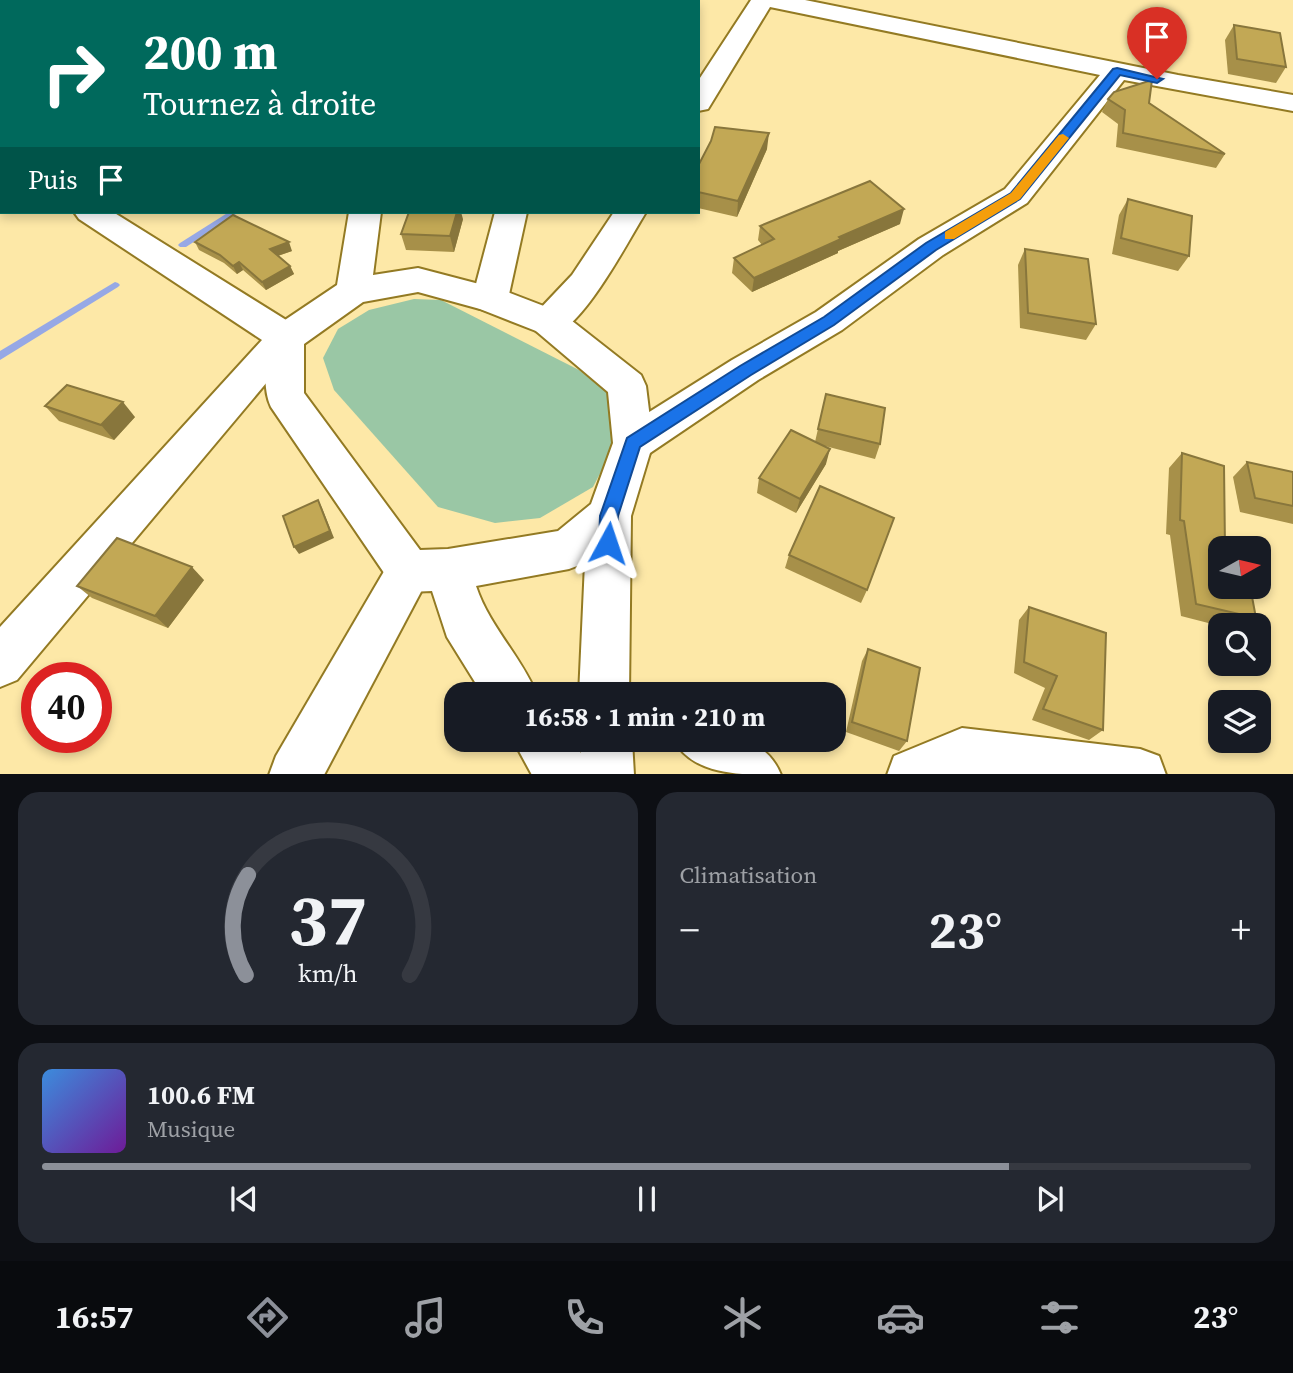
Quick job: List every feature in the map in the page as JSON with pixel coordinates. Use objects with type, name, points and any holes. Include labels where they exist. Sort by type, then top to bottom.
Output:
[{"type":"street","points":[[700,100],[763,0]]},
{"type":"street","points":[[769,0],[1117,71],[1293,103]]},
{"type":"street","points":[[633,443],[746,370],[829,321],[931,247],[1016,196],[1117,71]]},
{"type":"street","points":[[93,214],[286,338]]},
{"type":"street","points":[[352,291],[365,214]]},
{"type":"street","points":[[490,299],[511,214]]},
{"type":"street","points":[[549,322],[584,284],[629,214]]},
{"type":"street","points":[[0,663],[286,338],[352,291],[418,280],[490,299],[549,322],[627,386],[633,443],[609,516],[611,682]]},
{"type":"street","points":[[286,338],[285,397],[429,570],[504,682]]},
{"type":"street","points":[[296,774],[429,570],[569,549],[609,516]]},
{"type":"street","points":[[548,752],[563,774]]},
{"type":"street","points":[[607,752],[608,774]]},
{"type":"street","points":[[719,752],[753,774]]},
{"type":"street","points":[[915,774],[962,754],[1132,774]]},
{"type":"green space","points":[[414,299],[441,300],[579,370],[608,393],[618,420],[615,445],[593,487],[540,518],[495,523],[438,507],[334,390],[323,358],[338,329],[369,310]]},
{"type":"building","points":[[1234,25],[1280,33],[1286,67],[1237,59]]},
{"type":"building","points":[[1152,80],[1149,103],[1225,154],[1123,133],[1125,110],[1108,99],[1114,92]]},
{"type":"building","points":[[715,127],[769,133],[738,201],[700,192],[700,162]]},
{"type":"building","points":[[870,181],[904,209],[754,278],[734,258],[774,239],[760,226]]},
{"type":"building","points":[[1128,199],[1192,216],[1189,256],[1121,238]]},
{"type":"building","points":[[408,214],[456,214],[450,236],[401,234]]},
{"type":"building","points":[[233,215],[289,242],[270,249],[290,266],[262,282],[239,262],[233,266],[220,255],[195,242]]},
{"type":"building","points":[[1025,249],[1088,259],[1096,324],[1028,313]]},
{"type":"building","points":[[67,385],[123,402],[101,425],[45,406]]},
{"type":"building","points":[[826,394],[885,408],[880,444],[818,429]]},
{"type":"building","points":[[791,430],[830,449],[800,499],[759,478]]},
{"type":"building","points":[[1182,453],[1224,466],[1225,536],[1208,536],[1208,599],[1252,599],[1255,613],[1235,613],[1196,604],[1184,521],[1180,520]]},
{"type":"building","points":[[1247,462],[1293,472],[1293,506],[1255,498]]},
{"type":"building","points":[[820,486],[894,518],[867,590],[789,555]]},
{"type":"building","points":[[318,500],[330,531],[294,547],[283,516]]},
{"type":"building","points":[[117,538],[192,567],[155,616],[77,586]]},
{"type":"building","points":[[1029,607],[1106,633],[1103,730],[1043,709],[1057,676],[1024,662]]},
{"type":"building","points":[[868,649],[920,668],[907,741],[852,722]]},
{"type":"waterway","points":[[183,245],[232,214]]},
{"type":"waterway","points":[[0,356],[115,285]]},
{"type":"slow traffic","points":[[949,235],[1016,196],[1063,138]]},
{"type":"route","points":[[608,543],[609,516],[633,443],[746,370],[829,321],[931,247],[1016,196],[1117,71],[1157,79]]}]
